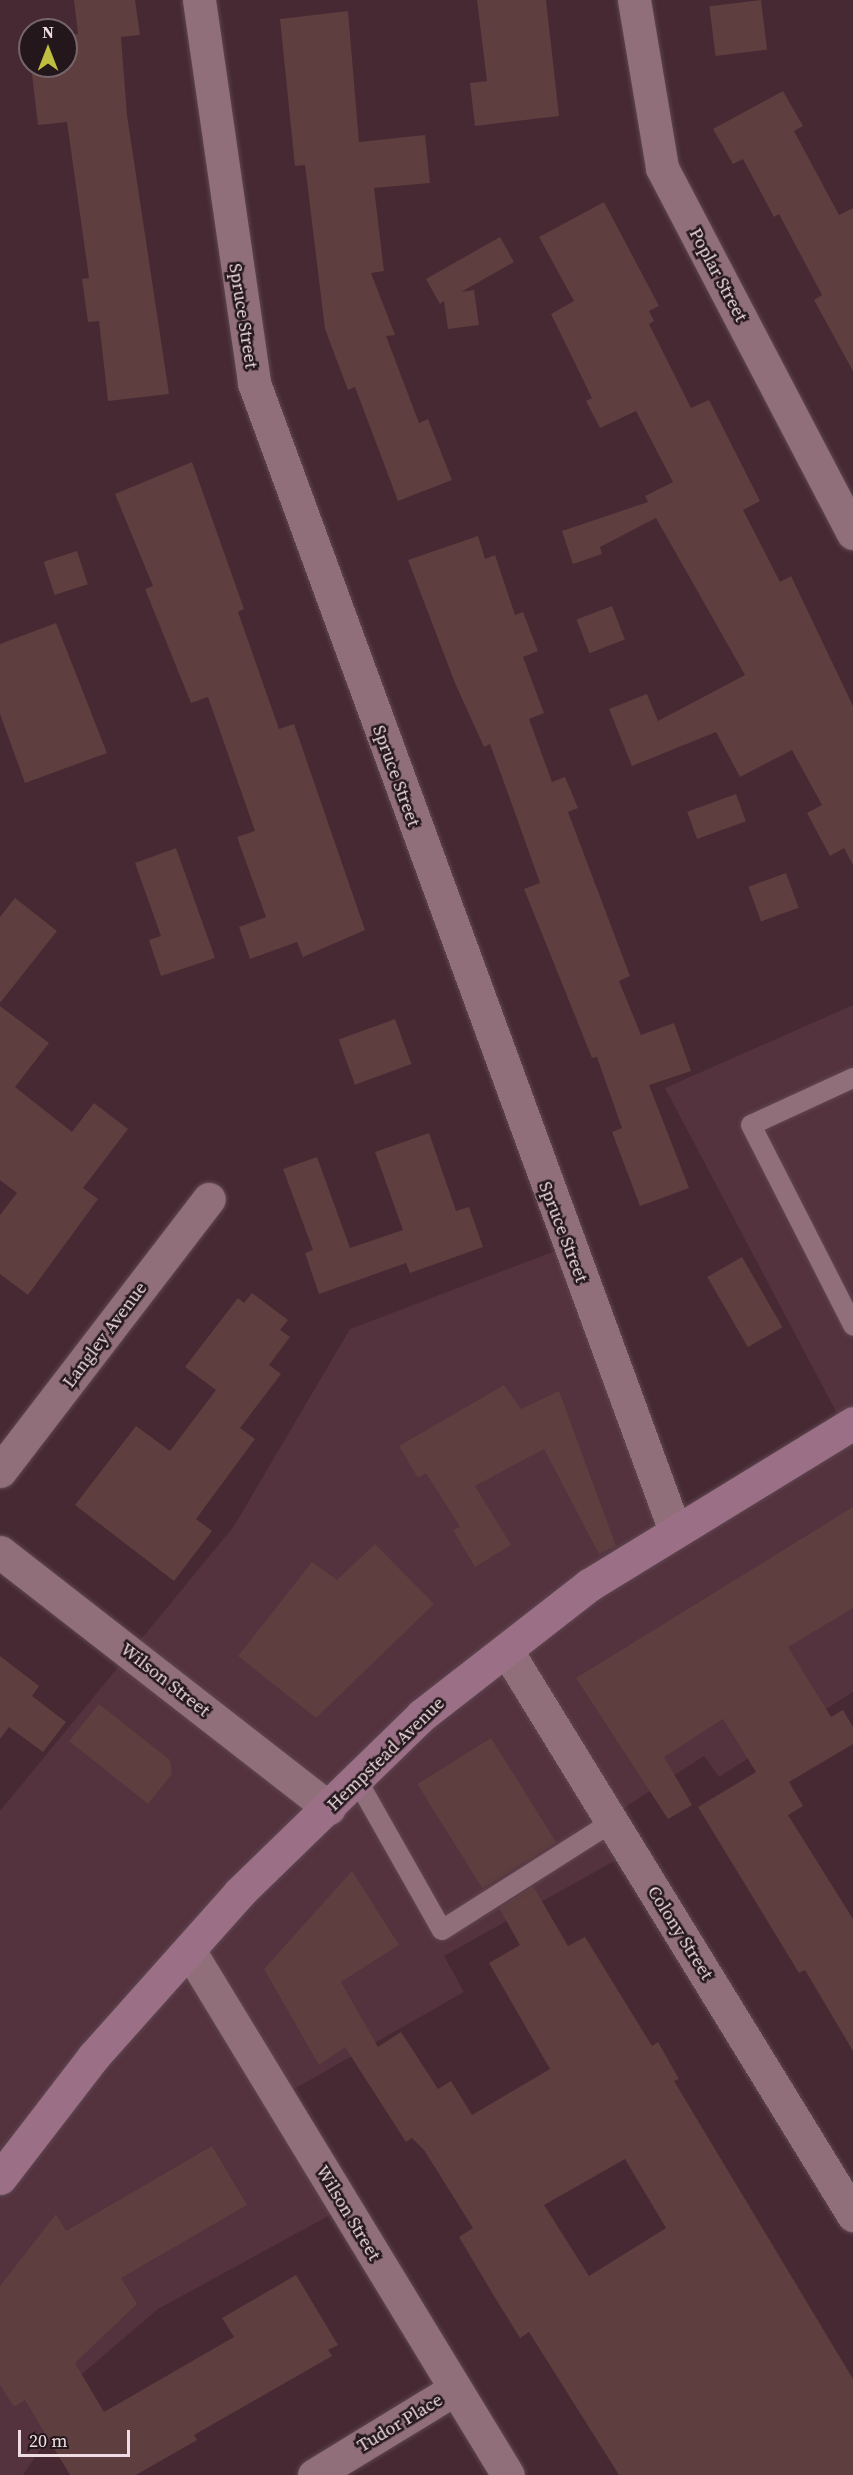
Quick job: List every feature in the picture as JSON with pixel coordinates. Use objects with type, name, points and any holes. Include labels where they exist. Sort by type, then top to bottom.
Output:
[{"type":"main road","name":"Hempstead Avenue","points":[[0,2178],[94,2056],[239,1893],[329,1808],[422,1715],[589,1585],[853,1423]]},
{"type":"street","name":"Spruce Street","points":[[199,0],[254,383],[675,1531]]},
{"type":"street","name":"Poplar Street","points":[[634,0],[662,168],[853,533]]},
{"type":"street","name":"Langley Avenue","points":[[0,1472],[209,1199]]},
{"type":"street","name":"Wilson Street","points":[[0,1552],[329,1808]]},
{"type":"street","name":"Colony Street","points":[[507,1651],[853,2215]]},
{"type":"street","name":"Wilson Street","points":[[189,1950],[508,2475]]},
{"type":"street","name":"Tudor Place","points":[[314,2475],[455,2389]]},
{"type":"lane","points":[[853,1078],[751,1125],[853,1325]]},
{"type":"lane","points":[[357,1780],[442,1930],[612,1822]]},
{"type":"shaded area","points":[[853,1005],[853,1692],[719,1777],[704,1756],[616,1813],[638,1848],[444,1956],[464,1992],[289,2092],[354,2202],[158,2309],[48,2403],[59,2422],[23,2475],[0,2475],[0,1811],[234,1526],[350,1329],[563,1248],[667,1529],[842,1423],[665,1088]]},
{"type":"building","points":[[74,0],[135,0],[140,35],[121,37],[127,115],[169,394],[108,401],[99,321],[88,322],[82,279],[89,278],[67,122],[38,125],[32,78],[78,78],[78,18],[76,18]]},
{"type":"building","points":[[477,0],[546,0],[559,116],[475,126],[470,83],[487,81]]},
{"type":"building","points":[[761,0],[767,50],[715,56],[709,6]]},
{"type":"building","points":[[348,11],[359,142],[425,135],[430,183],[374,188],[384,271],[371,273],[395,335],[386,336],[419,423],[428,419],[452,480],[398,501],[355,387],[348,390],[325,329],[305,165],[295,166],[280,19]]},
{"type":"building","points":[[783,91],[803,126],[794,131],[839,215],[853,208],[853,371],[814,300],[822,295],[779,214],[774,217],[743,159],[733,164],[713,129]]},
{"type":"building","points":[[604,202],[659,306],[649,311],[654,321],[649,324],[691,408],[709,400],[760,501],[743,510],[780,582],[791,576],[853,706],[853,865],[844,848],[830,856],[807,813],[822,805],[792,750],[740,777],[716,732],[632,766],[609,709],[647,694],[658,721],[745,675],[656,518],[600,547],[602,554],[573,564],[562,531],[648,502],[645,496],[673,482],[636,411],[600,428],[586,401],[592,398],[551,314],[574,301],[539,237]]},
{"type":"building","points":[[500,237],[514,262],[461,292],[474,290],[479,325],[448,329],[444,301],[440,304],[426,279]]},
{"type":"building","points":[[192,462],[244,609],[238,612],[279,729],[294,724],[365,930],[303,957],[297,942],[250,959],[239,927],[266,917],[237,837],[255,831],[208,697],[191,703],[145,589],[153,586],[115,494]]},
{"type":"building","points":[[478,536],[485,559],[495,555],[515,615],[523,612],[538,651],[523,657],[544,713],[529,719],[552,782],[565,777],[578,808],[568,812],[630,976],[619,981],[641,1035],[674,1023],[691,1071],[649,1085],[689,1188],[640,1206],[612,1132],[622,1128],[597,1057],[592,1058],[524,889],[540,883],[510,799],[490,744],[484,747],[455,683],[408,560]]},
{"type":"building","points":[[77,551],[88,584],[55,595],[44,562]]},
{"type":"building","points":[[612,606],[625,640],[589,653],[577,620]]},
{"type":"building","points":[[56,623],[107,753],[25,783],[0,714],[0,644]]},
{"type":"building","points":[[736,794],[746,821],[697,839],[687,812]]},
{"type":"building","points":[[176,848],[215,958],[161,976],[149,940],[161,936],[135,863]]},
{"type":"building","points":[[786,873],[799,908],[761,921],[748,887]]},
{"type":"building","points":[[15,898],[57,931],[0,1003],[0,917]]},
{"type":"building","points":[[0,1006],[49,1043],[15,1087],[72,1132],[94,1103],[128,1129],[83,1188],[98,1199],[28,1295],[0,1274],[0,1215],[17,1193],[0,1180]]},
{"type":"building","points":[[395,1019],[411,1064],[355,1085],[339,1040]]},
{"type":"building","points":[[429,1133],[456,1211],[469,1207],[483,1247],[410,1273],[406,1263],[319,1294],[305,1253],[313,1250],[283,1169],[317,1157],[350,1248],[403,1230],[375,1152]]},
{"type":"building","points":[[742,1257],[783,1327],[748,1347],[707,1277]]},
{"type":"building","points":[[252,1293],[288,1320],[280,1330],[290,1337],[269,1365],[281,1374],[240,1428],[255,1439],[196,1519],[212,1531],[174,1581],[75,1505],[136,1426],[170,1451],[216,1390],[185,1367],[238,1298],[244,1303]]},
{"type":"building","points":[[504,1385],[521,1409],[559,1391],[616,1546],[599,1554],[544,1449],[475,1486],[511,1545],[475,1567],[453,1530],[460,1527],[426,1473],[418,1478],[399,1446]]},
{"type":"building","points":[[853,1507],[853,1608],[788,1647],[831,1717],[843,1710],[853,1727],[853,1744],[789,1782],[803,1806],[788,1815],[853,1919],[853,2051],[805,1970],[799,1973],[698,1807],[756,1772],[723,1719],[664,1757],[692,1805],[668,1819],[576,1678]]},
{"type":"building","points":[[375,1544],[434,1604],[316,1718],[238,1656],[312,1562],[337,1580]]},
{"type":"building","points":[[0,1656],[39,1686],[32,1696],[66,1722],[43,1752],[9,1727],[0,1739]]},
{"type":"building","points":[[99,1704],[170,1760],[172,1774],[148,1804],[69,1741]]},
{"type":"building","points":[[491,1738],[556,1842],[482,1888],[417,1784]]},
{"type":"building","points":[[352,1871],[399,1945],[341,1982],[378,2047],[401,2032],[438,2089],[451,2081],[472,2115],[550,2069],[489,1963],[520,1945],[499,1908],[533,1886],[568,1946],[585,1937],[652,2046],[658,2042],[679,2079],[674,2081],[853,2379],[853,2475],[619,2475],[529,2332],[520,2338],[494,2296],[459,2237],[473,2228],[424,2150],[412,2138],[406,2142],[345,2047],[319,2065],[264,1969]],"holes":[[[625,2159],[666,2228],[589,2276],[544,2205]]]},
{"type":"building","points":[[212,2146],[247,2205],[121,2278],[137,2304],[75,2363],[104,2412],[234,2337],[222,2318],[296,2275],[338,2345],[328,2350],[332,2356],[194,2435],[197,2440],[136,2475],[70,2475],[25,2400],[14,2407],[0,2385],[0,2286],[56,2214],[66,2231]]}]
